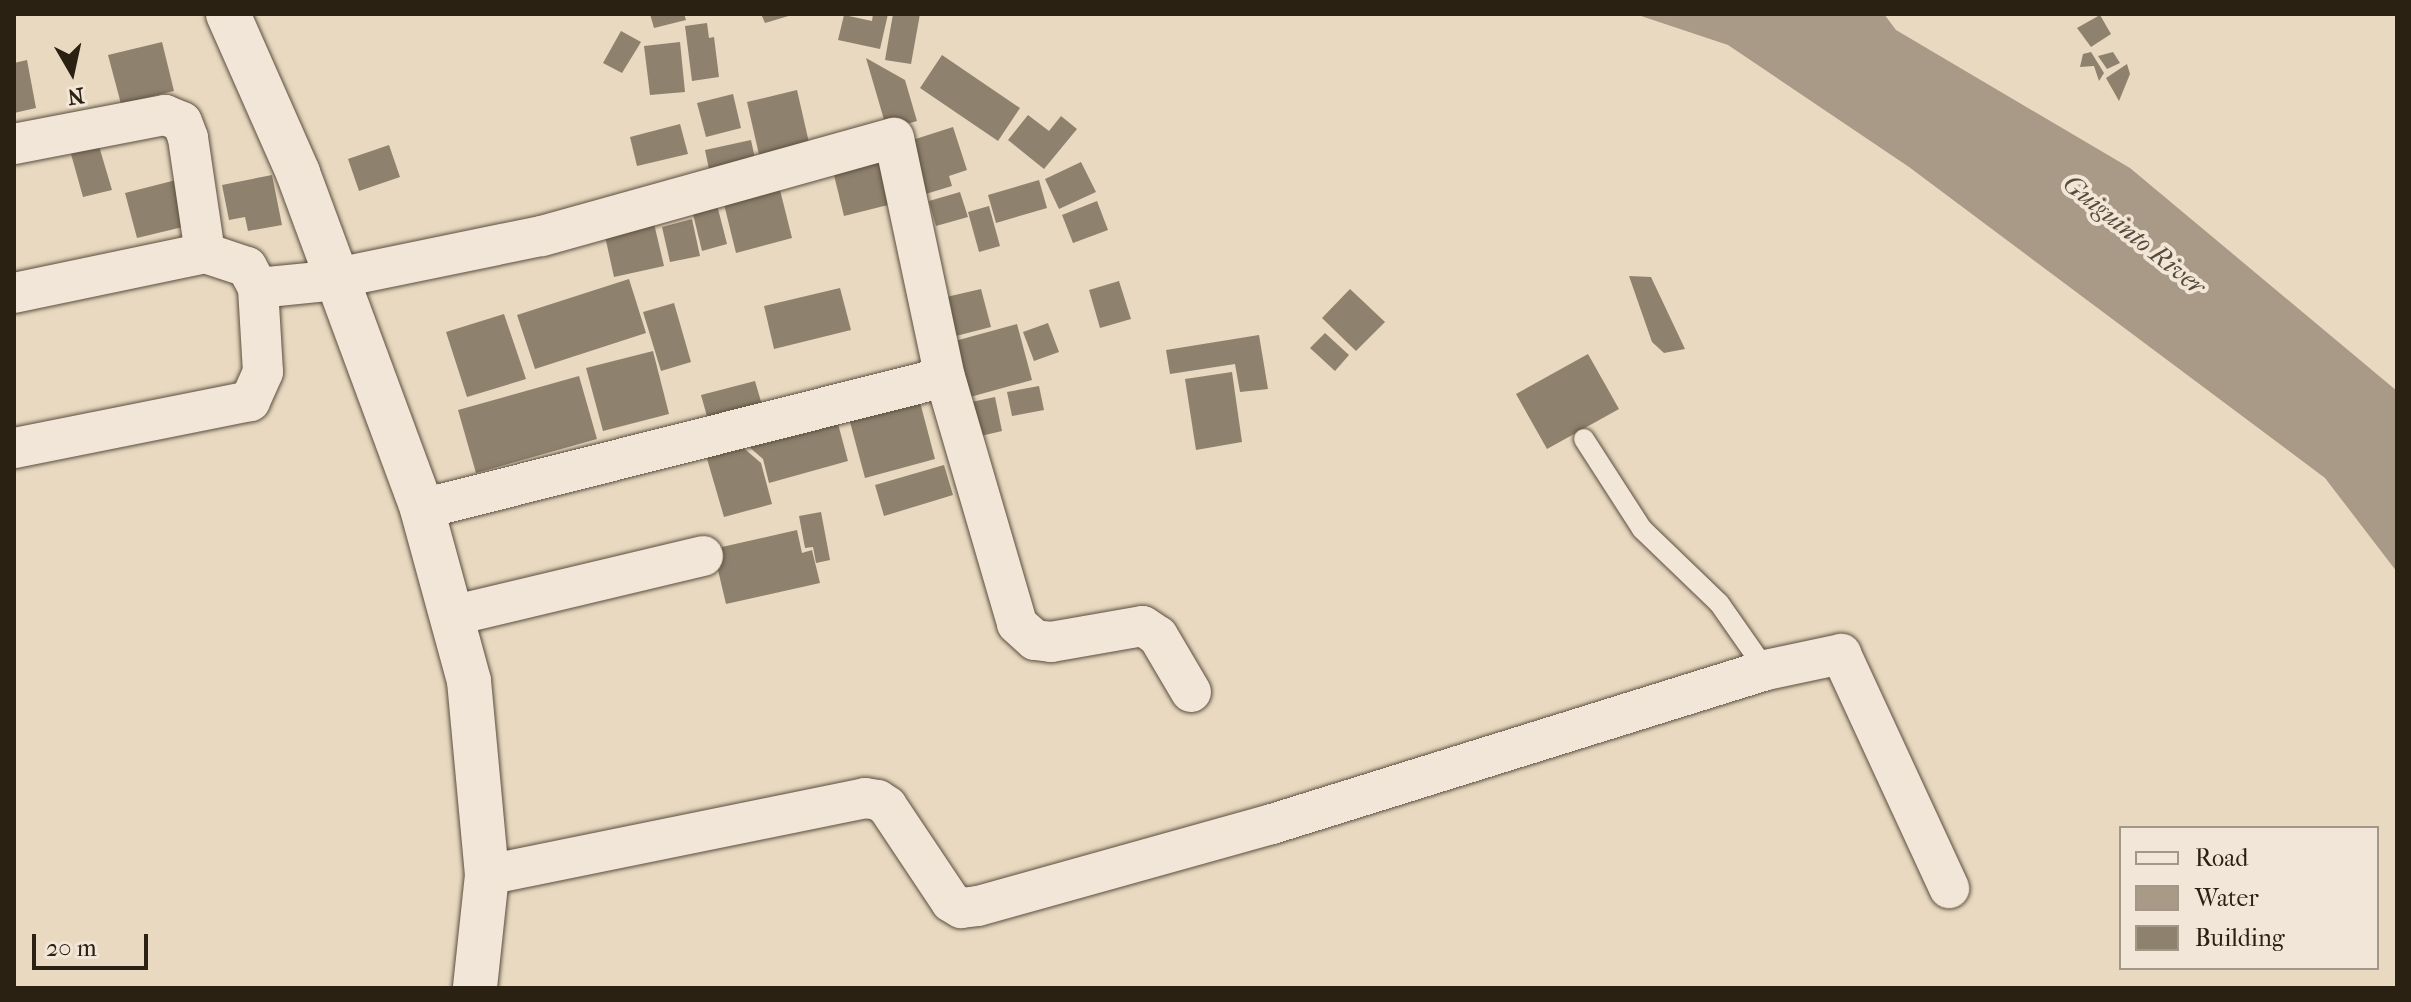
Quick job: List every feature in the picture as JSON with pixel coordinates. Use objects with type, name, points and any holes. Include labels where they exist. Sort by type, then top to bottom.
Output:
[{"type":"street","points":[[228,14],[298,173],[337,278],[422,509],[451,616],[473,711],[487,875],[475,988]]},
{"type":"street","points":[[14,144],[165,115],[182,122],[188,138],[205,253]]},
{"type":"street","points":[[258,288],[337,278],[542,236],[894,138],[945,377],[1017,624],[1035,640],[1051,642],[1143,626],[1158,636],[1191,692]]},
{"type":"street","points":[[14,293],[205,253],[247,267],[258,288],[263,372],[250,401],[14,448]]},
{"type":"street","points":[[422,509],[945,377]]},
{"type":"street","points":[[451,616],[703,556]]},
{"type":"street","points":[[487,875],[865,798],[878,800],[887,806],[951,902],[961,908],[978,906],[1272,824],[1766,670],[1841,654],[1949,888]]},
{"type":"lane","points":[[1584,439],[1642,529],[1726,611],[1766,670]]},
{"type":"water","name":"Guiguinto River","points":[[1635,14],[1884,14],[1896,30],[2130,168],[2397,391],[2397,572],[2325,478],[1909,167],[1728,45]]},
{"type":"building","points":[[650,14],[684,14],[686,20],[654,28]]},
{"type":"building","points":[[761,14],[791,14],[792,15],[765,23]]},
{"type":"building","points":[[873,14],[888,14],[880,49],[838,40],[844,15],[872,21]]},
{"type":"building","points":[[893,14],[920,14],[911,64],[885,60]]},
{"type":"building","points":[[2100,15],[2111,34],[2091,47],[2077,28]]},
{"type":"building","points":[[707,23],[709,38],[714,37],[719,77],[692,81],[685,26]]},
{"type":"building","points":[[621,31],[641,42],[622,73],[603,63]]},
{"type":"building","points":[[162,42],[174,91],[121,104],[108,55]]},
{"type":"building","points":[[680,42],[685,92],[650,95],[644,46]]},
{"type":"building","points":[[2091,52],[2104,73],[2099,81],[2094,66],[2080,67],[2083,54]]},
{"type":"building","points":[[2113,52],[2120,63],[2107,69],[2098,56]]},
{"type":"building","points":[[942,55],[1020,108],[998,141],[920,88]]},
{"type":"building","points":[[866,58],[905,80],[917,121],[887,130]]},
{"type":"building","points":[[27,60],[36,108],[14,113],[14,63]]},
{"type":"building","points":[[2127,64],[2130,74],[2119,101],[2106,78]]},
{"type":"building","points":[[797,90],[810,147],[760,159],[747,102]]},
{"type":"building","points":[[733,94],[741,128],[706,137],[697,103]]},
{"type":"building","points":[[1028,115],[1049,131],[1061,116],[1077,129],[1044,169],[1008,140]]},
{"type":"building","points":[[680,124],[688,154],[637,166],[630,137]]},
{"type":"building","points":[[953,127],[967,170],[949,176],[952,186],[919,196],[903,143]]},
{"type":"building","points":[[751,140],[756,163],[710,174],[705,150]]},
{"type":"building","points":[[389,145],[400,177],[359,191],[348,159]]},
{"type":"building","points":[[99,146],[112,190],[83,197],[71,154]]},
{"type":"building","points":[[891,148],[904,201],[844,216],[831,163]]},
{"type":"building","points":[[1081,162],[1096,192],[1059,209],[1045,179]]},
{"type":"building","points":[[272,175],[282,225],[248,231],[245,217],[229,220],[222,185]]},
{"type":"building","points":[[777,178],[792,238],[736,253],[721,192]]},
{"type":"building","points":[[180,179],[191,225],[137,238],[125,193]]},
{"type":"building","points":[[1039,180],[1047,208],[996,223],[988,195]]},
{"type":"building","points":[[960,192],[968,217],[936,226],[929,201]]},
{"type":"building","points":[[715,197],[727,244],[702,251],[690,202]]},
{"type":"building","points":[[1097,201],[1108,230],[1073,243],[1062,215]]},
{"type":"building","points":[[989,206],[1000,246],[979,252],[968,212]]},
{"type":"building","points":[[652,215],[664,266],[614,277],[603,227]]},
{"type":"building","points":[[692,219],[700,256],[670,262],[662,227]]},
{"type":"building","points":[[1629,276],[1651,277],[1685,349],[1664,353],[1652,342]]},
{"type":"building","points":[[629,279],[646,333],[535,369],[517,315]]},
{"type":"building","points":[[1119,281],[1131,319],[1100,328],[1089,290]]},
{"type":"building","points":[[840,288],[851,330],[774,349],[764,306]]},
{"type":"building","points":[[981,289],[991,327],[952,337],[942,298]]},
{"type":"building","points":[[1350,289],[1385,322],[1356,351],[1322,318]]},
{"type":"building","points":[[674,303],[691,362],[661,371],[643,312]]},
{"type":"building","points":[[504,314],[526,379],[467,397],[446,332]]},
{"type":"building","points":[[1048,323],[1059,352],[1034,361],[1023,332]]},
{"type":"building","points":[[1017,324],[1032,380],[970,397],[955,341]]},
{"type":"building","points":[[1325,333],[1349,355],[1335,371],[1310,348]]},
{"type":"building","points":[[1259,335],[1268,389],[1240,392],[1235,364],[1170,374],[1166,350]]},
{"type":"building","points":[[653,351],[669,414],[603,431],[586,368]]},
{"type":"building","points":[[1588,354],[1619,409],[1547,449],[1516,394]]},
{"type":"building","points":[[1232,372],[1242,442],[1196,450],[1185,379]]},
{"type":"building","points":[[579,376],[597,439],[476,473],[458,410]]},
{"type":"building","points":[[755,381],[762,405],[708,420],[701,395]]},
{"type":"building","points":[[1039,386],[1044,410],[1012,416],[1007,392]]},
{"type":"building","points":[[916,387],[935,459],[865,478],[846,407]]},
{"type":"building","points":[[995,397],[1002,431],[968,439],[962,404]]},
{"type":"building","points":[[833,405],[848,461],[769,483],[763,459],[733,433]]},
{"type":"building","points":[[732,438],[761,463],[772,504],[724,517],[703,445]]},
{"type":"building","points":[[944,465],[953,495],[884,516],[875,485]]},
{"type":"building","points":[[821,512],[830,560],[816,563],[813,547],[805,548],[799,516]]},
{"type":"building","points":[[797,530],[802,553],[812,550],[820,583],[726,604],[713,549]]}]
